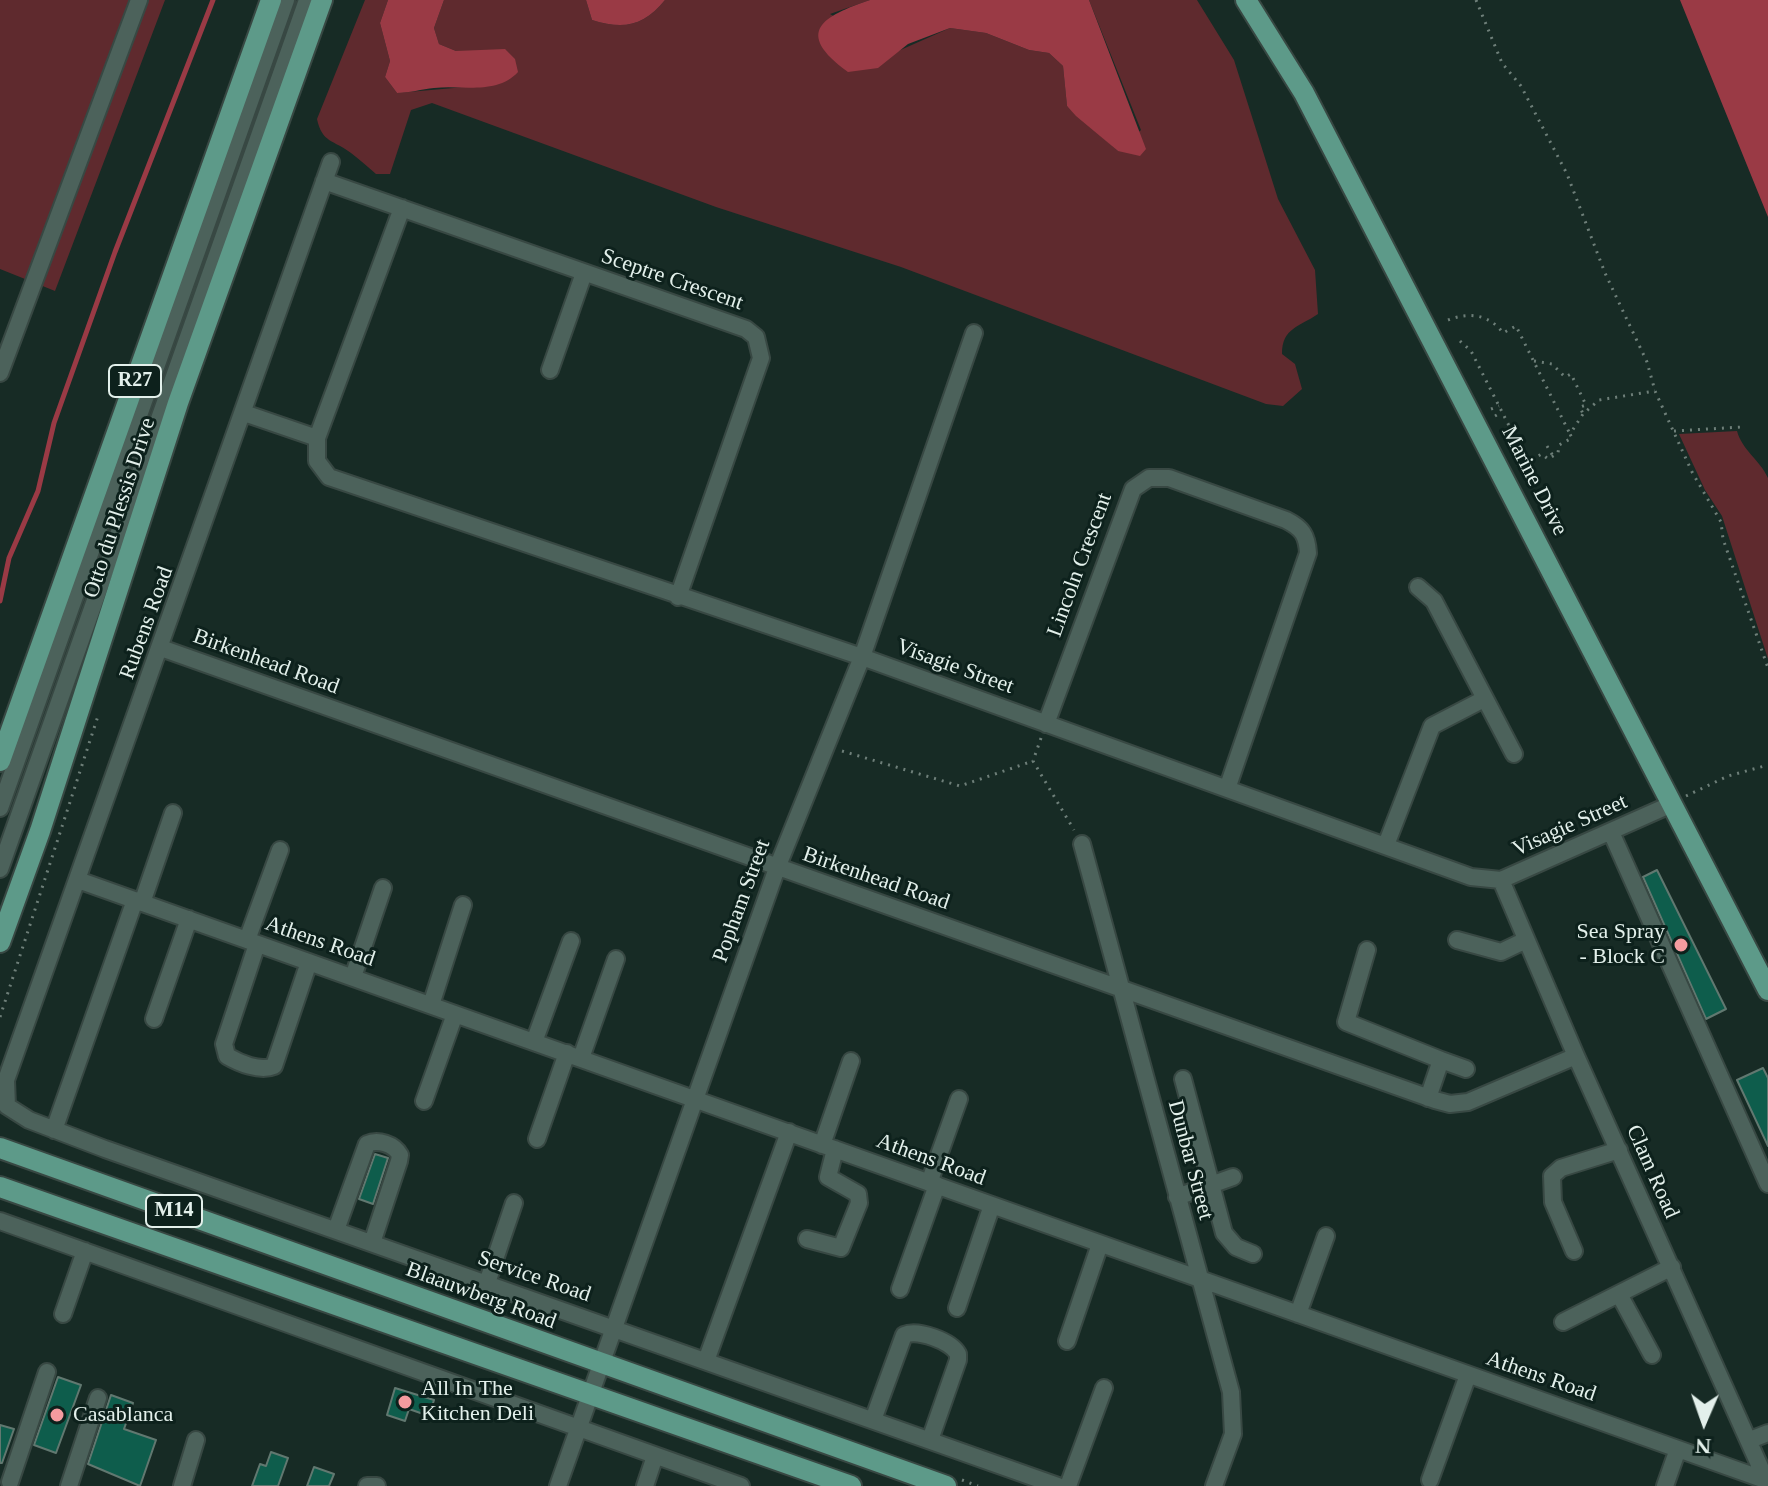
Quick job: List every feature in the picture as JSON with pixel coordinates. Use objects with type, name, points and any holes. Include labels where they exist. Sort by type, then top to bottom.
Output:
[{"type":"main road","name":"Otto du Plessis Drive","points":[[0,761],[271,0]]},
{"type":"main road","name":"Otto du Plessis Drive","points":[[0,942],[40,831],[178,403],[322,0]]},
{"type":"main road","name":"Marine Drive","points":[[1246,0],[1304,93],[1681,799],[1768,990]]},
{"type":"main road","name":"Blaauwberg Road","points":[[0,1148],[600,1365],[946,1486]]},
{"type":"main road","name":"M14","points":[[0,1187],[851,1486]]},
{"type":"street","points":[[0,373],[139,0]]},
{"type":"street","points":[[0,808],[286,0]]},
{"type":"street","points":[[0,869],[307,0]]},
{"type":"street","name":"Rubens Road","points":[[4,1098],[6,1080],[331,162]]},
{"type":"street","name":"Sceptre Crescent","points":[[324,181],[746,329],[760,345],[761,358],[678,597]]},
{"type":"street","points":[[244,413],[317,438],[402,208]]},
{"type":"street","points":[[550,370],[584,273]]},
{"type":"street","name":"Popham Street","points":[[558,1486],[777,868],[862,657],[974,333]]},
{"type":"street","name":"Visagie Street","points":[[317,438],[317,461],[329,477],[862,657],[1228,786],[1471,877],[1501,880],[1681,799]]},
{"type":"street","name":"Lincoln Crescent","points":[[1046,724],[1133,489],[1149,478],[1169,478],[1286,520],[1298,526],[1307,540],[1308,553],[1228,786]]},
{"type":"street","points":[[1418,587],[1434,601],[1514,754]]},
{"type":"street","name":"Birkenhead Road","points":[[161,648],[1428,1098],[1450,1104],[1468,1102],[1576,1056]]},
{"type":"street","points":[[1386,845],[1432,726],[1484,699]]},
{"type":"street","points":[[54,1130],[173,813]]},
{"type":"street","points":[[1611,832],[1768,1184]]},
{"type":"street","name":"Dunbar Street","points":[[1082,844],[1231,1392],[1235,1421],[1214,1486]]},
{"type":"street","points":[[280,850],[224,1044],[227,1056],[262,1069],[274,1066],[309,962]]},
{"type":"street","name":"Athens Road","points":[[78,880],[1767,1481]]},
{"type":"street","name":"Clam Road","points":[[1501,880],[1576,1056],[1767,1481]]},
{"type":"street","points":[[353,977],[383,888]]},
{"type":"street","points":[[431,1005],[463,905]]},
{"type":"street","points":[[154,1019],[189,919]]},
{"type":"street","points":[[1457,940],[1501,952],[1526,940]]},
{"type":"street","points":[[534,1042],[571,941]]},
{"type":"street","points":[[1367,950],[1346,1022],[1466,1069]]},
{"type":"street","points":[[537,1139],[616,959]]},
{"type":"street","points":[[424,1101],[455,1014]]},
{"type":"street","points":[[1428,1098],[1441,1060]]},
{"type":"street","points":[[807,1239],[841,1248],[859,1203],[858,1194],[828,1177],[829,1147],[851,1061]]},
{"type":"street","points":[[1183,1079],[1210,1188],[1227,1239],[1253,1254]]},
{"type":"street","name":"Service Road","points":[[4,1098],[10,1111],[54,1130],[1058,1486]]},
{"type":"street","points":[[900,1289],[959,1099]]},
{"type":"street","points":[[706,1361],[789,1132]]},
{"type":"street","points":[[336,1230],[367,1144],[378,1142],[392,1146],[400,1155],[399,1161],[372,1243]]},
{"type":"street","points":[[1574,1251],[1553,1202],[1552,1176],[1561,1168],[1596,1160],[1619,1150]]},
{"type":"street","points":[[1177,1197],[1210,1188],[1233,1177]]},
{"type":"street","points":[[487,1283],[514,1203]]},
{"type":"street","points":[[957,1308],[992,1205]]},
{"type":"street","points":[[0,1221],[655,1456],[700,1479],[741,1486]]},
{"type":"street","points":[[1298,1314],[1326,1236]]},
{"type":"street","points":[[1067,1341],[1100,1244]]},
{"type":"street","points":[[63,1314],[85,1251]]},
{"type":"street","points":[[1563,1322],[1672,1267]]},
{"type":"street","points":[[1619,1294],[1652,1355]]},
{"type":"street","points":[[873,1420],[904,1335],[915,1333],[950,1345],[956,1348],[958,1360],[930,1440]]},
{"type":"street","points":[[10,1482],[47,1372]]},
{"type":"street","points":[[1430,1480],[1468,1375]]},
{"type":"street","points":[[1068,1486],[1104,1388]]},
{"type":"street","points":[[71,1480],[98,1398]]},
{"type":"street","points":[[1750,1440],[1768,1433]]},
{"type":"street","points":[[182,1486],[196,1440]]},
{"type":"street","points":[[1665,1486],[1678,1449]]},
{"type":"street","points":[[645,1486],[655,1456]]},
{"type":"street","points":[[367,1486],[377,1486]]},
{"type":"path","points":[[1476,0],[1502,63],[1521,86],[1567,174],[1605,273],[1647,362],[1655,391],[1721,522],[1723,539],[1768,668]]},
{"type":"path","points":[[1448,320],[1475,315],[1493,321],[1503,333],[1516,326],[1534,361],[1572,438],[1559,445],[1558,453],[1548,459],[1542,454],[1520,464]]},
{"type":"path","points":[[1460,341],[1471,351],[1527,461]]},
{"type":"path","points":[[1534,361],[1552,364],[1565,377],[1571,374],[1586,405],[1580,407],[1583,414]]},
{"type":"path","points":[[1570,434],[1583,414],[1599,400],[1655,391]]},
{"type":"path","points":[[1491,409],[1499,406]]},
{"type":"path","points":[[1495,416],[1502,412]]},
{"type":"path","points":[[1674,431],[1742,427]]},
{"type":"path","points":[[1547,446],[1553,456]]},
{"type":"path","points":[[0,1017],[98,714]]},
{"type":"path","points":[[1046,724],[1033,761],[1082,844]]},
{"type":"path","points":[[824,745],[960,786],[1033,761]]},
{"type":"path","points":[[1681,799],[1728,776],[1768,765]]},
{"type":"shaded area","points":[[0,0],[165,0],[55,291],[0,269]]},
{"type":"shaded area","points":[[365,0],[388,0],[380,23],[390,61],[385,77],[397,93],[465,87],[479,52],[456,51],[439,44],[434,28],[444,0],[586,0],[592,20],[624,25],[649,16],[665,0],[870,0],[830,14],[896,52],[950,28],[986,33],[1029,50],[1049,53],[1063,66],[1067,106],[1118,151],[1141,130],[1089,0],[1197,0],[1234,60],[1278,199],[1315,270],[1318,314],[1288,333],[1282,354],[1295,364],[1302,389],[1283,406],[1266,404],[901,267],[716,207],[432,103],[411,110],[390,174],[376,174],[325,137],[317,119]]},
{"type":"shaded area","points":[[388,0],[444,0],[434,28],[439,44],[456,51],[505,49],[515,59],[518,72],[500,84],[479,88],[434,88],[397,93],[385,77],[390,61],[380,23]]},
{"type":"shaded area","points":[[586,0],[665,0],[649,16],[633,24],[614,25],[592,20]]},
{"type":"shaded area","points":[[870,0],[1089,0],[1146,149],[1140,156],[1118,151],[1076,116],[1067,106],[1063,66],[1049,53],[1029,50],[986,33],[950,28],[908,44],[878,68],[848,72],[831,58],[818,36],[828,19]]},
{"type":"shaded area","points":[[1680,0],[1768,0],[1768,217]]},
{"type":"shaded area","points":[[1737,431],[1768,478],[1768,659],[1722,516],[1705,490],[1679,434]]},
{"type":"building","name":"Sea Spray - Block C","points":[[1657,870],[1726,1009],[1706,1019],[1643,877]]},
{"type":"building","points":[[1763,1068],[1768,1078],[1768,1146],[1737,1080]]},
{"type":"building","points":[[375,1154],[388,1158],[373,1204],[359,1199]]},
{"type":"building","name":"Casablanca","points":[[58,1377],[81,1385],[56,1453],[34,1445]]},
{"type":"building","points":[[395,1388],[434,1400],[429,1416],[409,1409],[405,1421],[387,1415]]},
{"type":"building","points":[[111,1395],[133,1403],[124,1429],[156,1440],[140,1486],[88,1464]]},
{"type":"building","points":[[0,1425],[14,1429],[2,1463],[0,1463]]},
{"type":"building","points":[[271,1452],[288,1458],[278,1486],[252,1486],[260,1464],[266,1466]]},
{"type":"building","points":[[314,1467],[334,1474],[329,1486],[307,1486]]},
{"type":"waterway","points":[[0,601],[9,558],[38,491],[54,423],[115,252],[213,0]]},
{"type":"place","name":"Sea Spray - Block C","points":[[1681,945]]},
{"type":"place","name":"All In The Kitchen Deli","points":[[405,1402]]},
{"type":"place","name":"Casablanca","points":[[57,1415]]}]
